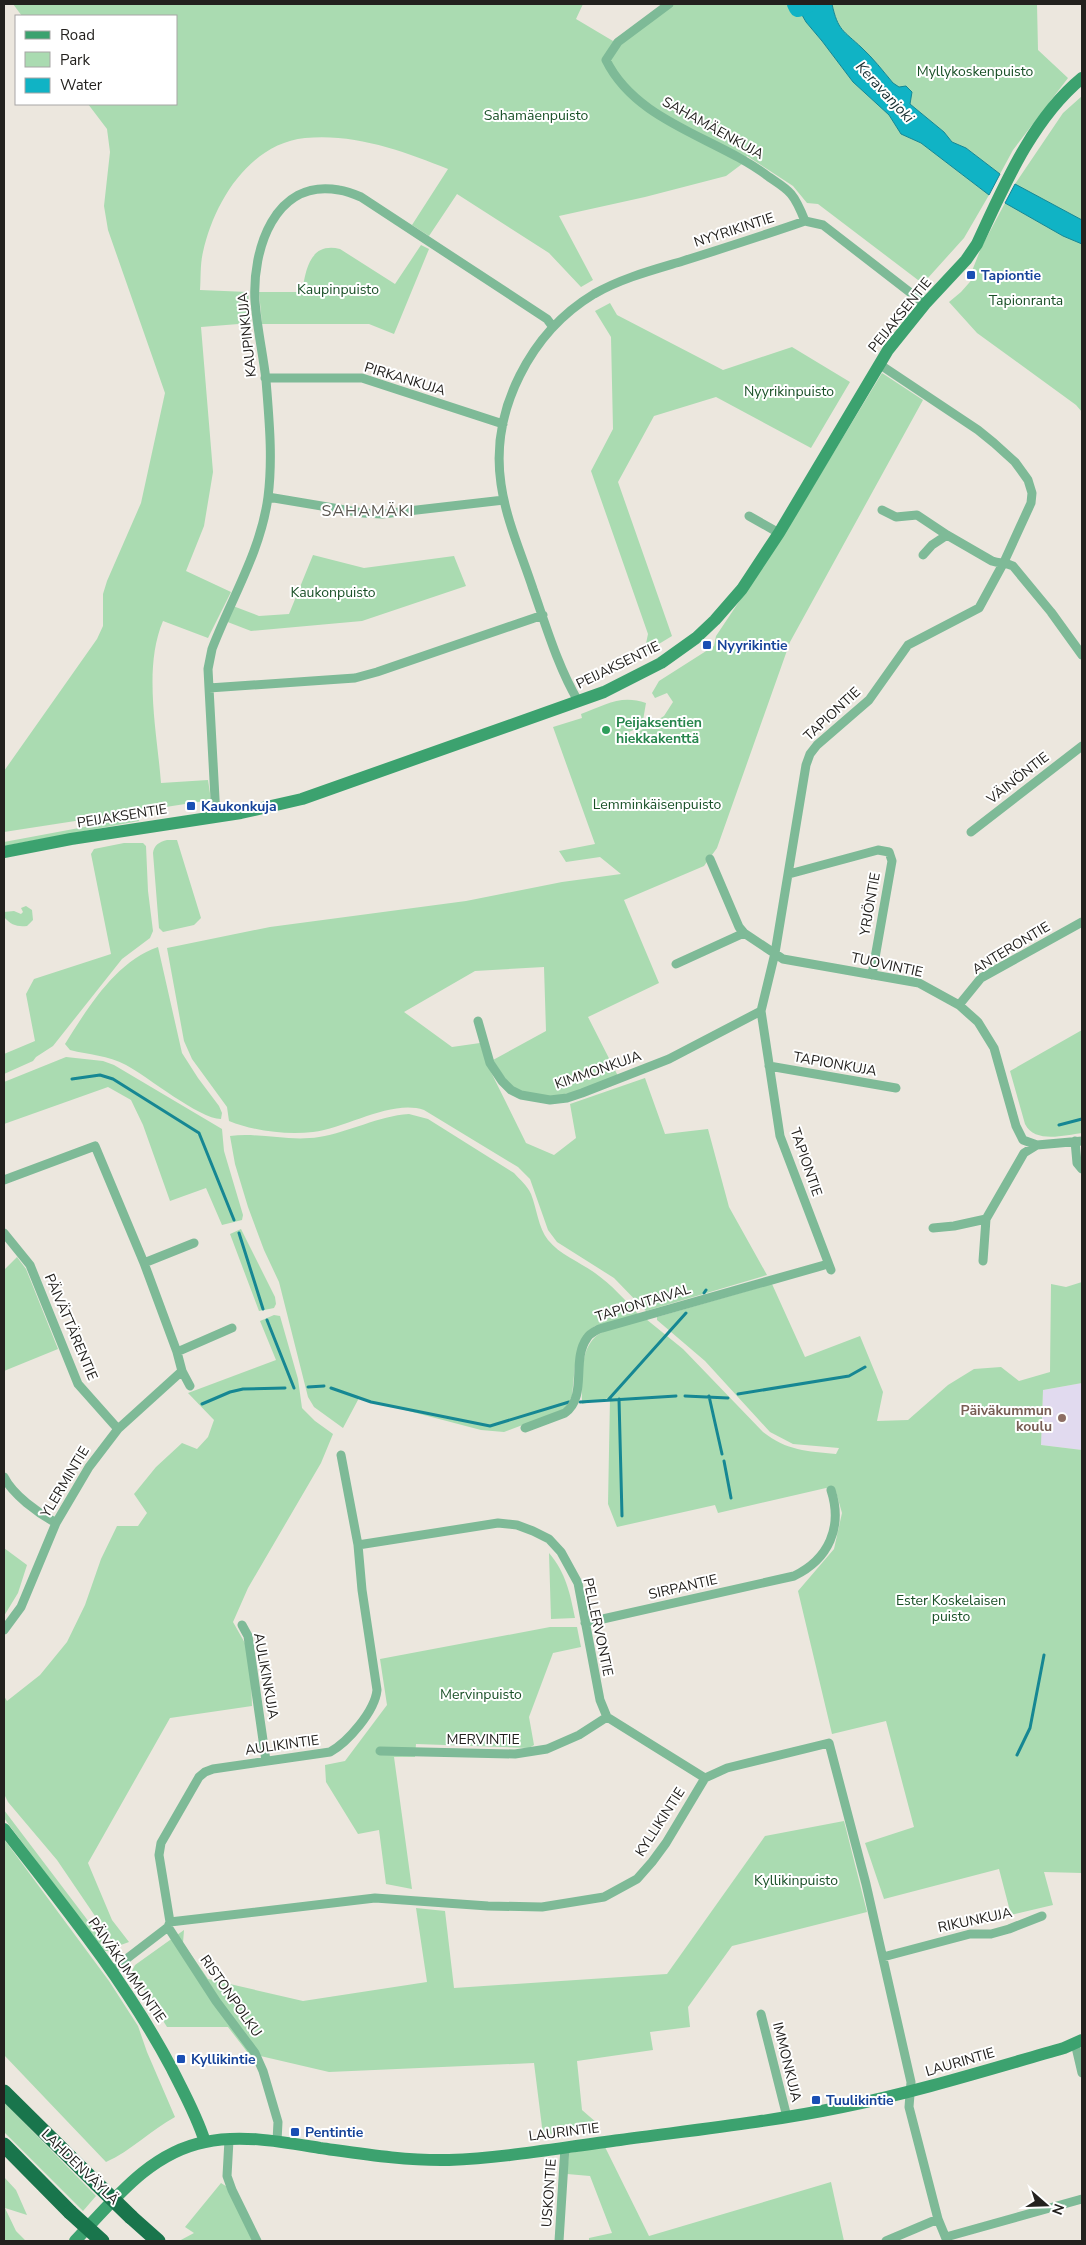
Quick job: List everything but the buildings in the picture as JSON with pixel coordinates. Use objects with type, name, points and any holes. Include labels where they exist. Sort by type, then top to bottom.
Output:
[{"type":"highway","name":"LAHDENVÄYLÄ","points":[[4,2092],[131,2217],[158,2241]]},
{"type":"highway","points":[[4,2145],[70,2212],[102,2241]]},
{"type":"street","name":"SAHAMÄENKUJA","points":[[668,4],[618,42],[606,60],[620,82],[645,106],[755,166],[790,193],[805,221]]},
{"type":"street","name":"PEIJAKSENTIE","points":[[4,852],[72,839],[269,808],[302,799],[604,692],[661,663],[696,638],[715,620],[742,589],[779,533],[879,364],[925,304],[966,260],[1022,155],[1047,115],[1082,78]]},
{"type":"street","name":"KAUPINKUJA","points":[[209,688],[208,669],[212,649],[260,536],[268,498],[271,455],[265,378],[255,302],[255,278],[258,253],[267,230],[276,214],[288,201],[304,193],[319,189],[338,190],[360,197],[547,319],[553,326]]},
{"type":"street","points":[[805,221],[823,225],[925,304]]},
{"type":"street","name":"NYYRIKINTIE","points":[[578,701],[568,683],[542,615],[504,500],[501,483],[500,451],[503,424],[517,380],[527,362],[553,326],[593,295],[631,277],[805,221]]},
{"type":"street","name":"TAPIONTIE","points":[[830,1267],[780,1136],[761,1011],[775,953],[806,764],[810,754],[817,745],[869,700],[908,645],[979,608],[1004,562],[1031,503],[1032,493],[1028,480],[1015,462],[978,430],[879,364]]},
{"type":"street","name":"PIRKANKUJA","points":[[265,378],[362,378],[503,424]]},
{"type":"street","points":[[268,498],[363,514],[382,514],[504,500]]},
{"type":"street","points":[[882,510],[896,517],[917,515],[992,561],[1004,562],[1018,570],[1082,654]]},
{"type":"street","points":[[749,516],[779,533]]},
{"type":"street","points":[[923,555],[932,545],[947,535]]},
{"type":"street","points":[[216,817],[209,688],[355,678],[542,615]]},
{"type":"street","name":"VÄINÖNTIE","points":[[971,832],[1082,746]]},
{"type":"street","name":"YRJÖNTIE","points":[[788,874],[878,850],[889,852],[892,861],[872,975]]},
{"type":"street","points":[[676,964],[744,933],[739,927],[710,860]]},
{"type":"street","name":"ANTERONTIE","points":[[960,1005],[981,978],[1082,922]]},
{"type":"street","name":"TUOVINTIE","points":[[744,933],[783,959],[919,983],[960,1005],[978,1022],[994,1048],[1016,1126],[1023,1140],[1037,1145]]},
{"type":"street","name":"KIMMONKUJA","points":[[478,1021],[490,1063],[502,1081],[511,1090],[521,1095],[550,1100],[567,1098],[582,1093],[669,1059],[761,1011]]},
{"type":"street","name":"TAPIONKUJA","points":[[769,1066],[896,1088]]},
{"type":"street","points":[[983,1261],[986,1219],[1024,1153],[1037,1145],[1078,1141],[1077,1163],[1082,1168]]},
{"type":"street","points":[[4,1180],[95,1146],[144,1263],[177,1352],[182,1371],[190,1386]]},
{"type":"street","points":[[933,1228],[954,1226],[986,1219]]},
{"type":"street","name":"PÄIVÄTTÄRENTIE","points":[[4,1233],[30,1265],[78,1384],[118,1428]]},
{"type":"street","points":[[144,1263],[194,1244]]},
{"type":"street","name":"TAPIONTAIVAL","points":[[525,1428],[571,1409],[575,1401],[582,1348],[587,1337],[599,1329],[830,1267]]},
{"type":"street","points":[[177,1352],[232,1328]]},
{"type":"street","name":"YLERMINTIE","points":[[4,1630],[21,1607],[56,1523],[89,1467],[118,1428],[182,1371]]},
{"type":"street","name":"AULIKINTIE","points":[[169,1924],[159,1856],[161,1842],[191,1788],[205,1772],[330,1752],[340,1746],[369,1710],[376,1697],[377,1690],[362,1590],[358,1545],[341,1455]]},
{"type":"street","points":[[4,1477],[16,1493],[46,1518],[56,1523]]},
{"type":"street","name":"SIRPANTIE","points":[[585,1623],[790,1580],[820,1558],[831,1541],[836,1516],[831,1490]]},
{"type":"street","name":"PELLERVONTIE","points":[[358,1545],[498,1523],[517,1525],[549,1540],[561,1552],[578,1583],[600,1700],[607,1717]]},
{"type":"street","name":"AULIKINKUJA","points":[[242,1626],[248,1636],[266,1761]]},
{"type":"street","points":[[607,1717],[705,1778],[727,1768],[828,1743],[866,1884],[911,2082],[909,2107],[938,2219],[946,2239],[1082,2199]]},
{"type":"street","name":"MERVINTIE","points":[[380,1751],[515,1754],[547,1749],[579,1734],[607,1717]]},
{"type":"street","name":"KYLLIKINTIE","points":[[169,1924],[375,1898],[488,1906],[542,1907],[604,1896],[637,1879],[652,1862],[666,1843],[705,1778]]},
{"type":"street","name":"PÄIVÄKUMMUNTIE","points":[[4,1829],[112,1970],[158,2042],[191,2105],[205,2142]]},
{"type":"street","name":"RIKUNKUJA","points":[[883,1957],[970,1934],[991,1934],[1042,1916]]},
{"type":"street","points":[[112,1970],[169,1924]]},
{"type":"street","name":"RISTONPOLKU","points":[[169,1924],[216,2001],[255,2053],[264,2070],[278,2122],[277,2141]]},
{"type":"street","name":"IMMONKUJA","points":[[761,2014],[787,2117]]},
{"type":"street","points":[[1079,2042],[1082,2073]]},
{"type":"street","name":"LAURINTIE","points":[[75,2241],[131,2182],[151,2165],[175,2152],[205,2142],[229,2140],[277,2141],[418,2160],[475,2158],[787,2117],[844,2107],[910,2091],[1079,2042]]},
{"type":"street","points":[[229,2140],[227,2176],[232,2190],[258,2241]]},
{"type":"street","name":"USKONTIE","points":[[559,2241],[565,2147]]},
{"type":"street","points":[[886,2241],[938,2219]]},
{"type":"shaded area","name":"Päiväkummun koulu","points":[[1082,1383],[1082,1450],[1041,1445],[1043,1390]]},
{"type":"green space","name":"Sahamäenpuisto","points":[[13,4],[583,4],[576,19],[613,41],[663,4],[796,4],[806,22],[853,82],[889,115],[901,134],[921,143],[989,195],[964,238],[927,279],[918,280],[818,204],[807,203],[793,186],[747,156],[742,164],[726,176],[645,197],[559,216],[593,280],[581,287],[549,253],[457,194],[429,236],[412,225],[448,169],[396,150],[342,138],[305,138],[285,143],[267,151],[237,178],[225,196],[208,233],[201,266],[200,290],[248,292],[251,323],[201,327],[213,472],[204,526],[186,571],[231,592],[208,638],[163,621],[157,639],[154,659],[153,700],[161,783],[208,780],[211,800],[4,832],[4,771],[97,639],[103,626],[103,594],[141,503],[165,393],[108,230],[104,206],[110,152],[107,129],[89,105],[178,105],[178,15],[21,15]]},
{"type":"green space","name":"Myllykoskenpuisto","points":[[832,4],[1037,4],[1038,50],[1068,78],[1013,150],[1000,174],[966,148],[952,142],[944,132],[910,104],[912,92],[899,88],[893,83],[870,56],[842,29]]},
{"type":"green space","points":[[1082,96],[1082,220],[1015,184],[1063,113]]},
{"type":"green space","name":"Tapionranta","points":[[1005,203],[1063,236],[1082,244],[1082,412],[1076,405],[977,333],[949,302],[976,275],[972,271],[981,248]]},
{"type":"green space","name":"Kaupinpuisto","points":[[421,245],[429,249],[394,334],[369,324],[262,324],[259,292],[302,292],[305,275],[311,259],[322,250],[330,248],[340,249],[395,284]]},
{"type":"green space","name":"Nyyrikinpuisto","points":[[610,303],[617,315],[723,370],[792,347],[850,382],[811,448],[716,397],[654,416],[618,482],[672,636],[644,653],[648,634],[591,471],[613,429],[611,337],[595,311]]},
{"type":"green space","name":"Lemminkäisenpuisto","points":[[882,373],[923,400],[790,642],[717,848],[704,866],[624,900],[659,983],[588,1017],[618,1076],[568,1094],[542,1096],[517,1090],[501,1072],[493,1060],[546,1031],[544,967],[475,971],[404,1012],[452,1047],[480,1043],[486,1062],[526,1143],[554,1155],[576,1138],[570,1104],[645,1078],[665,1134],[708,1129],[729,1207],[767,1275],[646,1311],[614,1278],[557,1242],[548,1230],[530,1179],[518,1167],[424,1110],[398,1108],[326,1129],[303,1133],[259,1130],[229,1121],[227,1107],[192,1059],[184,1041],[167,948],[270,927],[466,901],[562,882],[621,874],[600,857],[566,862],[559,851],[595,844],[553,727],[582,718],[581,714],[621,700],[646,703],[642,726],[629,732],[630,737],[664,716],[673,702],[667,693],[655,698],[652,693],[659,681],[714,646],[716,636],[783,536]]},
{"type":"green space","name":"Kaukonpuisto","points":[[313,555],[364,568],[454,556],[466,586],[362,621],[251,631],[225,621],[233,606],[259,616],[289,614]]},
{"type":"green space","points":[[138,817],[139,821],[4,846],[4,842]]},
{"type":"green space","points":[[167,840],[177,840],[201,918],[194,925],[163,932],[159,928],[153,853],[157,844]]},
{"type":"green space","points":[[124,843],[143,843],[146,846],[148,891],[153,931],[150,938],[122,959],[53,1046],[33,1061],[4,1074],[4,1054],[35,1041],[26,994],[34,979],[111,954],[91,854],[94,849]]},
{"type":"green space","points":[[26,906],[32,910],[33,920],[27,926],[14,925],[4,917],[4,912],[14,911],[21,914],[23,912],[21,908]]},
{"type":"green space","points":[[158,947],[182,1053],[219,1106],[222,1113],[221,1119],[211,1117],[187,1105],[135,1070],[119,1062],[105,1057],[70,1050],[65,1044],[93,1002],[116,975],[129,963]]},
{"type":"green space","points":[[1082,1030],[1082,1133],[1051,1137],[1036,1134],[1025,1124],[1010,1071]]},
{"type":"green space","points":[[66,1057],[103,1061],[114,1065],[222,1129],[224,1151],[243,1215],[242,1220],[222,1225],[206,1188],[170,1201],[143,1125],[131,1100],[108,1087],[4,1124],[4,1082]]},
{"type":"green space","points":[[409,1114],[428,1119],[514,1173],[531,1194],[540,1224],[548,1240],[564,1254],[601,1278],[639,1315],[595,1326],[588,1331],[579,1350],[575,1365],[572,1396],[565,1409],[504,1432],[481,1430],[359,1398],[343,1428],[314,1407],[308,1397],[279,1282],[264,1250],[248,1207],[235,1164],[230,1136],[319,1137],[386,1118]]},
{"type":"green space","points":[[241,1229],[275,1297],[276,1304],[274,1308],[259,1311],[230,1234]]},
{"type":"green space","points":[[17,1257],[26,1269],[58,1349],[4,1371],[4,1270]]},
{"type":"green space","name":"Ester Koskelaisen puisto","points":[[1082,1282],[1082,1383],[1043,1390],[1041,1445],[1082,1450],[1082,1873],[1044,1872],[1053,1905],[1011,1915],[999,1869],[884,1899],[865,1843],[914,1827],[886,1721],[832,1734],[798,1591],[834,1549],[842,1513],[836,1492],[826,1488],[718,1513],[715,1505],[617,1527],[608,1504],[610,1398],[582,1404],[582,1373],[586,1352],[596,1336],[605,1331],[646,1319],[683,1349],[763,1432],[789,1447],[836,1454],[839,1448],[793,1444],[770,1432],[705,1361],[657,1320],[657,1317],[772,1284],[805,1357],[860,1336],[883,1392],[877,1421],[908,1420],[948,1385],[974,1369],[1001,1367],[1019,1381],[1050,1372],[1051,1284],[1066,1287]]},
{"type":"green space","points":[[274,1315],[280,1316],[298,1379],[302,1408],[315,1421],[333,1434],[321,1463],[248,1588],[233,1622],[250,1652],[252,1706],[170,1718],[88,1863],[112,1920],[129,1942],[118,1946],[112,1941],[57,1860],[8,1802],[4,1794],[4,1696],[7,1701],[40,1675],[67,1642],[85,1605],[101,1559],[117,1526],[138,1526],[147,1513],[134,1494],[156,1467],[182,1443],[197,1449],[208,1437],[214,1420],[188,1393],[276,1360],[260,1321]]},
{"type":"green space","points":[[4,1548],[27,1565],[18,1593],[4,1616]]},
{"type":"green space","points":[[549,1553],[560,1568],[569,1592],[575,1618],[551,1619]]},
{"type":"green space","name":"Mervinpuisto","points":[[550,1627],[577,1627],[581,1647],[553,1653],[529,1717],[534,1745],[529,1748],[416,1744],[415,1757],[394,1757],[412,1889],[386,1884],[379,1830],[358,1834],[326,1782],[325,1765],[345,1761],[387,1705],[380,1659]]},
{"type":"green space","points":[[4,1810],[111,1951],[105,1951],[9,1825],[4,1818]]},
{"type":"green space","name":"Kyllikinpuisto","points":[[844,1821],[867,1912],[732,1946],[688,2007],[690,2027],[650,2032],[653,2050],[577,2061],[582,2110],[597,2123],[570,2127],[562,2133],[543,2135],[534,2063],[329,2072],[248,2053],[228,2027],[167,2027],[132,1971],[135,1965],[184,1930],[183,1943],[208,1979],[303,2001],[427,1982],[416,1908],[445,1911],[454,1988],[667,1974],[765,1836]]},
{"type":"green space","points":[[4,1839],[109,1981],[138,2026],[175,2117],[106,2162],[4,2055]]},
{"type":"green space","points":[[4,2102],[96,2196],[83,2211],[4,2132]]},
{"type":"green space","points":[[605,2147],[649,2236],[831,2182],[844,2241],[589,2241],[589,2238],[612,2233],[590,2176],[567,2174],[569,2153]]},
{"type":"green space","points":[[4,2177],[16,2190],[27,2215],[5,2208],[16,2231],[26,2241],[4,2241]]},
{"type":"green space","points":[[221,2183],[232,2190],[257,2241],[179,2241],[194,2233],[185,2227]]},
{"type":"water","name":"Keravanjoki","points":[[807,4],[832,4],[842,29],[870,56],[893,83],[899,87],[906,86],[912,92],[910,104],[944,132],[952,142],[966,148],[1000,174],[989,195],[921,143],[901,134],[889,115],[853,82],[806,22],[798,8]]},
{"type":"water","points":[[1015,184],[1082,220],[1082,244],[1063,236],[1005,203]]},
{"type":"waterway","points":[[796,4],[798,8],[807,4]]},
{"type":"waterway","points":[[72,1079],[100,1075],[113,1079],[199,1133],[234,1220]]},
{"type":"waterway","points":[[1059,1125],[1082,1119]]},
{"type":"waterway","points":[[239,1233],[263,1309]]},
{"type":"waterway","points":[[608,1400],[686,1313]]},
{"type":"waterway","points":[[267,1320],[294,1388]]},
{"type":"waterway","points":[[738,1394],[849,1376],[865,1367]]},
{"type":"waterway","points":[[308,1387],[324,1386]]},
{"type":"waterway","points":[[202,1404],[230,1392],[243,1389],[285,1388]]},
{"type":"waterway","points":[[331,1388],[371,1402],[490,1426],[569,1402]]},
{"type":"waterway","points":[[580,1402],[676,1396]]},
{"type":"waterway","points":[[685,1396],[728,1398]]},
{"type":"waterway","points":[[709,1396],[722,1454]]},
{"type":"waterway","points":[[619,1399],[622,1516]]},
{"type":"waterway","points":[[724,1461],[731,1498]]},
{"type":"waterway","points":[[1017,1755],[1030,1728],[1044,1655]]},
{"type":"place","name":"Tapiontie","points":[[971,275]]},
{"type":"place","name":"Nyyrikintie","points":[[707,645]]},
{"type":"place","name":"Peijaksentien hiekkakenttä","points":[[606,730]]},
{"type":"place","name":"Kaukonkuja","points":[[191,806]]},
{"type":"place","name":"Päiväkummun koulu","points":[[1062,1418]]},
{"type":"place","name":"Kyllikintie","points":[[181,2059]]},
{"type":"place","name":"Tuulikintie","points":[[816,2100]]},
{"type":"place","name":"Pentintie","points":[[295,2132]]},
{"type":"district","name":"SAHAMÄKI","points":[[368,511]]}]
